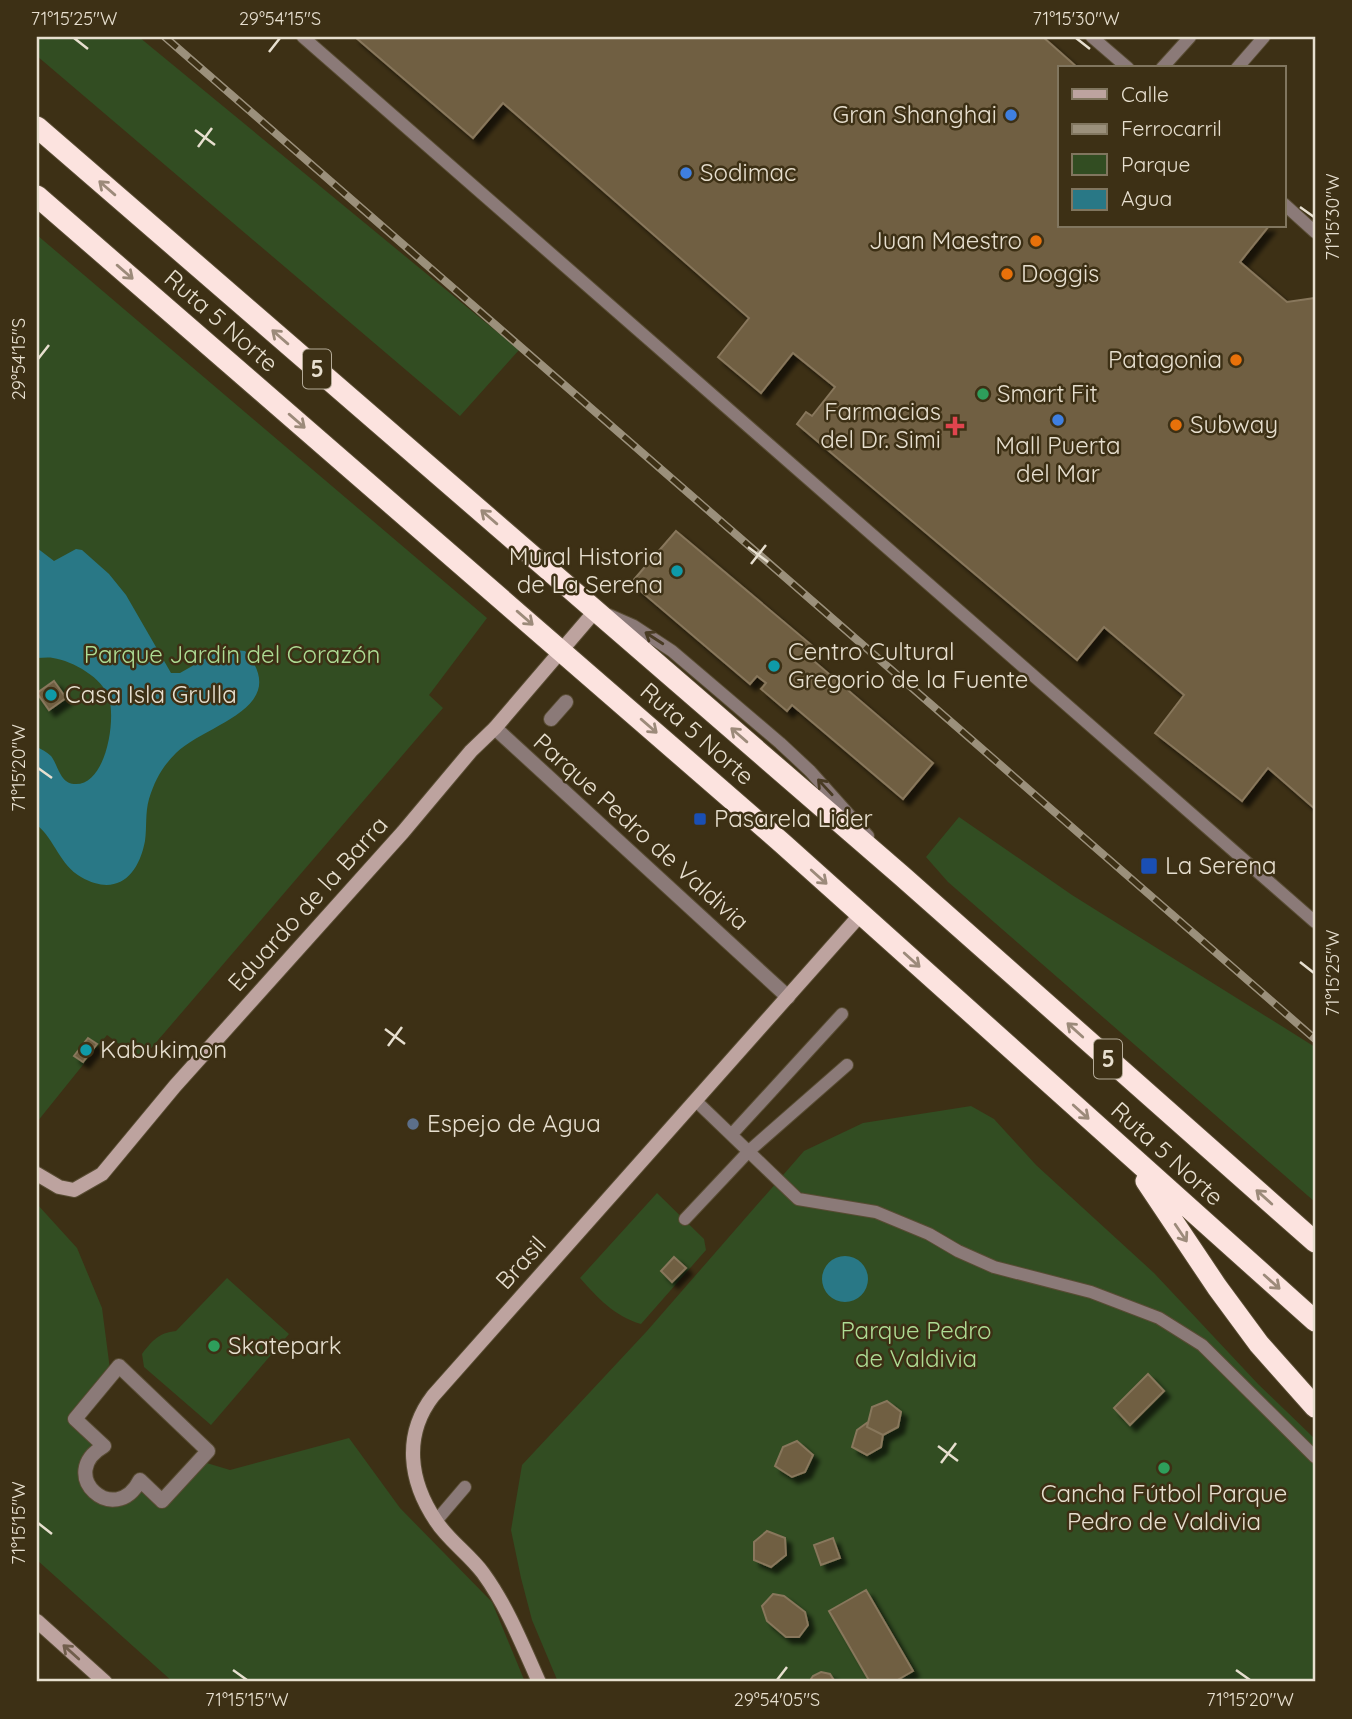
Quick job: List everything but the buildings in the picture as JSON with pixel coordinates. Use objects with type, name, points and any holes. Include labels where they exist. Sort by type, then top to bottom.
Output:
[{"type":"highway","name":"Ruta 5 Norte","points":[[37,127],[902,876],[1315,1242]]},
{"type":"highway","name":"Ruta 5 Norte","points":[[37,196],[561,649],[1315,1321]]},
{"type":"highway","points":[[1129,1156],[1259,1344],[1315,1407]]},
{"type":"street","name":"Eduardo de la Barra","points":[[37,1174],[59,1187],[74,1190],[102,1174],[175,1086],[403,832],[471,751],[495,728],[596,610]]},
{"type":"street","points":[[551,719],[566,702]]},
{"type":"street","name":"Parque Pedro de Valdivia","points":[[495,728],[788,997]]},
{"type":"street","name":"Brasil","points":[[539,1682],[510,1616],[482,1572],[436,1521],[418,1485],[412,1466],[414,1433],[424,1408],[861,914]]},
{"type":"street","points":[[119,1366],[208,1451],[162,1501],[140,1480],[135,1490],[127,1497],[104,1499],[90,1488],[85,1475],[88,1459],[104,1446],[75,1419],[119,1366]]},
{"type":"street","points":[[37,1621],[105,1682]]},
{"type":"lane","points":[[303,37],[1315,922]]},
{"type":"lane","points":[[1092,37],[1126,66]]},
{"type":"lane","points":[[1164,66],[1190,37]]},
{"type":"lane","points":[[1239,66],[1264,37]]},
{"type":"lane","points":[[1286,206],[1315,232]]},
{"type":"lane","points":[[732,1134],[842,1014]]},
{"type":"lane","points":[[685,1219],[749,1151],[847,1065]]},
{"type":"lane","points":[[697,1102],[798,1199],[876,1212],[994,1266],[1091,1292],[1159,1318],[1202,1345],[1315,1457]]},
{"type":"lane","points":[[436,1521],[465,1487]]},
{"type":"green space","points":[[37,37],[139,37],[519,350],[460,416],[37,56]]},
{"type":"green space","name":"Parque Jardín del Corazón","points":[[37,235],[487,618],[429,695],[443,708],[141,1060],[107,1035],[37,1122]]},
{"type":"green space","points":[[959,817],[1072,895],[1315,1047],[1315,1202],[948,882],[926,857]]},
{"type":"green space","name":"Parque Pedro de Valdivia","points":[[971,1106],[994,1119],[1036,1165],[1154,1273],[1258,1384],[1315,1439],[1315,1682],[558,1682],[532,1620],[511,1530],[522,1465],[647,1331],[804,1151],[863,1123]]},
{"type":"green space","points":[[657,1193],[704,1239],[706,1250],[641,1324],[615,1311],[580,1278]]},
{"type":"green space","points":[[37,1204],[77,1248],[102,1308],[111,1377],[75,1419],[104,1446],[85,1475],[113,1500],[140,1480],[162,1501],[200,1461],[230,1470],[349,1438],[400,1508],[492,1602],[525,1682],[173,1682],[37,1560]]},
{"type":"green space","name":"Skatepark","points":[[227,1278],[289,1334],[211,1425],[144,1367],[142,1354],[156,1338],[176,1331]]},
{"type":"water","points":[[37,548],[54,561],[76,549],[82,550],[109,574],[126,595],[171,673],[180,673],[222,649],[245,651],[257,671],[259,687],[252,700],[224,723],[190,742],[176,753],[163,769],[149,799],[142,854],[131,873],[115,884],[94,883],[74,872],[37,825],[37,747],[51,756],[69,783],[85,782],[94,775],[106,750],[111,708],[106,691],[94,677],[61,660],[37,658]]},
{"type":"water","points":[[845,1256],[861,1263],[868,1279],[861,1295],[845,1302],[829,1295],[822,1279],[829,1263]]},
{"type":"railway","points":[[165,37],[1315,1039]]},
{"type":"place","name":"Gran Shanghai","points":[[1011,115]]},
{"type":"place","name":"Sodimac","points":[[686,173]]},
{"type":"place","name":"Juan Maestro","points":[[1036,241]]},
{"type":"place","name":"Doggis","points":[[1007,274]]},
{"type":"place","name":"Patagonia","points":[[1236,360]]},
{"type":"place","name":"Smart Fit","points":[[983,394]]},
{"type":"place","name":"Mall Puerta del Mar","points":[[1058,420]]},
{"type":"place","name":"Subway","points":[[1176,425]]},
{"type":"place","name":"Farmacias del Dr. Simi","points":[[955,426]]},
{"type":"place","name":"Mural Historia de La Serena","points":[[677,571]]},
{"type":"place","name":"Centro Cultural Gregorio de la Fuente","points":[[774,666]]},
{"type":"place","name":"Casa Isla Grulla","points":[[51,695]]},
{"type":"place","name":"Pasarela Lider","points":[[700,819]]},
{"type":"place","name":"La Serena","points":[[1149,866]]},
{"type":"place","name":"Kabukimon","points":[[86,1050]]},
{"type":"place","name":"Espejo de Agua","points":[[413,1124]]},
{"type":"place","name":"Skatepark","points":[[214,1346]]},
{"type":"place","name":"Cancha Fútbol Parque Pedro de Valdivia","points":[[1164,1468]]}]
